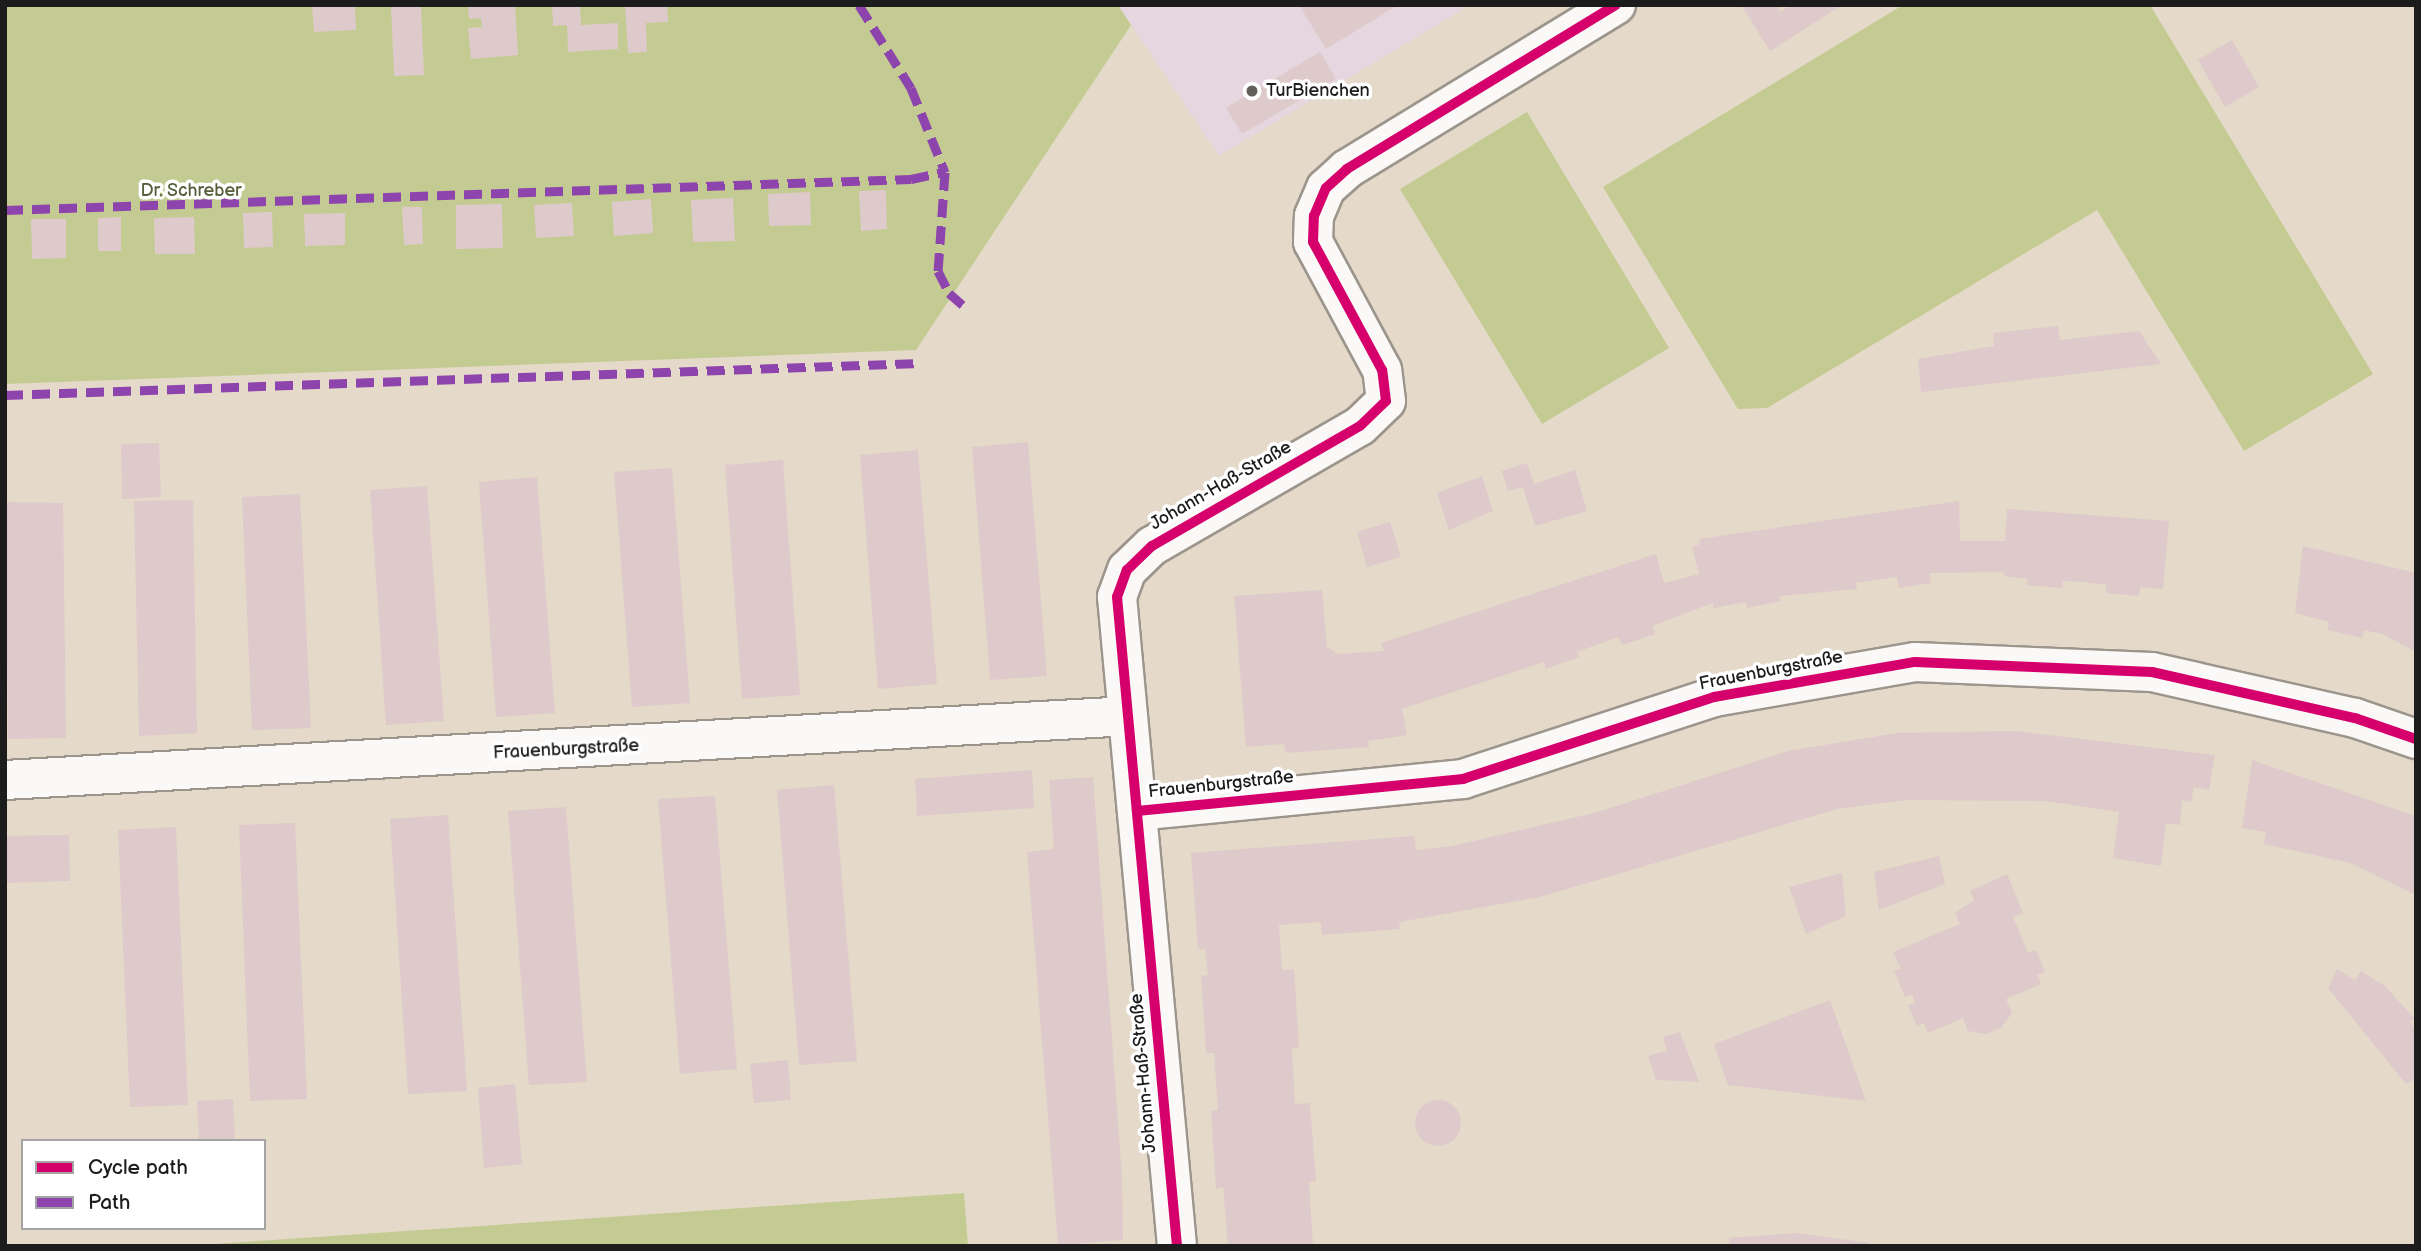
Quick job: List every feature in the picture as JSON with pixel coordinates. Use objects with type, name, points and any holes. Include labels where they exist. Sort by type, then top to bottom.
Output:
[{"type":"street","name":"Johann-Haß-Straße","points":[[1177,1246],[1117,597],[1127,570],[1152,546],[1360,426],[1386,401],[1382,370],[1313,242],[1314,216],[1326,188],[1347,169],[1616,5]]},
{"type":"street","name":"Frauenburgstraße","points":[[1137,811],[1463,779],[1714,697],[1915,662],[2152,672],[2356,718],[2416,740]]},
{"type":"street","name":"Frauenburgstraße","points":[[5,780],[1127,716]]},
{"type":"shaded area","name":"TurBienchen","points":[[1118,5],[1470,5],[1219,156]]},
{"type":"green space","name":"Dr. Schreber","points":[[5,5],[1118,5],[1131,25],[916,350],[5,384]]},
{"type":"green space","points":[[1903,5],[2150,5],[2373,374],[2244,451],[2097,210],[1767,408],[1738,409],[1603,187]]},
{"type":"green space","points":[[1527,112],[1669,348],[1542,424],[1400,189]]},
{"type":"green space","points":[[964,1193],[968,1246],[185,1246]]},
{"type":"building","points":[[312,5],[355,5],[356,30],[314,32]]},
{"type":"building","points":[[391,5],[421,5],[424,75],[394,76]]},
{"type":"building","points":[[468,5],[515,5],[518,55],[471,59],[468,28],[482,27],[481,18],[469,19]]},
{"type":"building","points":[[552,5],[580,5],[581,25],[618,23],[618,49],[568,52],[567,25],[553,26]]},
{"type":"building","points":[[625,5],[667,5],[668,22],[646,23],[647,52],[628,53]]},
{"type":"building","points":[[1299,5],[1398,5],[1326,49]]},
{"type":"building","points":[[1741,5],[1777,5],[1781,12],[1790,5],[1842,5],[1770,51]]},
{"type":"building","points":[[2232,40],[2259,87],[2225,107],[2198,60]]},
{"type":"building","points":[[1320,52],[1336,79],[1242,134],[1226,108]]},
{"type":"building","points":[[886,190],[887,229],[861,231],[859,191]]},
{"type":"building","points":[[810,192],[811,225],[769,226],[768,194]]},
{"type":"building","points":[[733,198],[735,241],[693,242],[691,200]]},
{"type":"building","points":[[651,199],[653,233],[614,236],[612,202]]},
{"type":"building","points":[[572,203],[574,236],[536,238],[534,205]]},
{"type":"building","points":[[502,204],[503,248],[456,249],[456,205]]},
{"type":"building","points":[[402,207],[422,207],[423,244],[404,245]]},
{"type":"building","points":[[272,212],[273,247],[244,248],[243,213]]},
{"type":"building","points":[[345,213],[345,245],[305,246],[304,214]]},
{"type":"building","points":[[121,217],[121,251],[98,251],[98,218]]},
{"type":"building","points":[[194,217],[195,254],[155,254],[154,218]]},
{"type":"building","points":[[31,219],[66,219],[66,258],[32,259]]},
{"type":"building","points":[[2058,326],[2060,340],[2139,331],[2161,364],[1921,392],[1918,359],[1994,346],[1993,333]]},
{"type":"building","points":[[1028,442],[1047,676],[990,680],[972,447]]},
{"type":"building","points":[[159,443],[161,497],[122,499],[121,444]]},
{"type":"building","points":[[918,450],[937,684],[878,689],[860,455]]},
{"type":"building","points":[[783,460],[800,695],[742,699],[725,465]]},
{"type":"building","points":[[1527,463],[1534,484],[1575,470],[1587,511],[1535,526],[1523,487],[1508,491],[1502,471]]},
{"type":"building","points":[[672,468],[690,703],[632,707],[614,472]]},
{"type":"building","points":[[1482,476],[1493,511],[1449,530],[1437,493]]},
{"type":"building","points":[[537,477],[555,713],[496,717],[479,482]]},
{"type":"building","points":[[427,486],[444,721],[386,725],[370,490]]},
{"type":"building","points":[[300,494],[311,728],[252,730],[242,497]]},
{"type":"building","points":[[193,500],[197,733],[139,736],[134,501]]},
{"type":"building","points":[[1959,501],[1960,541],[2005,541],[2007,509],[2169,521],[2163,589],[2140,587],[2139,596],[2106,593],[2106,585],[2083,582],[2063,581],[2062,588],[2027,585],[2027,579],[2004,576],[2003,572],[1930,573],[1931,583],[1899,588],[1897,577],[1856,583],[1857,589],[1780,596],[1781,601],[1747,608],[1745,602],[1714,608],[1713,603],[1652,626],[1655,634],[1622,645],[1618,637],[1577,652],[1579,657],[1546,669],[1544,662],[1402,709],[1407,735],[1368,741],[1369,747],[1286,753],[1284,744],[1246,747],[1234,596],[1322,590],[1327,647],[1339,654],[1384,651],[1381,643],[1656,554],[1664,583],[1699,574],[1692,547],[1700,544],[1699,539]]},
{"type":"building","points":[[5,502],[63,503],[66,738],[8,739]]},
{"type":"building","points":[[1390,522],[1401,557],[1367,567],[1357,532]]},
{"type":"building","points":[[2303,546],[2416,573],[2416,652],[2382,634],[2364,630],[2362,638],[2328,630],[2329,622],[2295,613]]},
{"type":"building","points":[[2016,731],[2215,755],[2209,790],[2194,787],[2191,802],[2182,800],[2180,825],[2166,823],[2161,866],[2113,858],[2119,812],[2046,801],[1906,800],[1837,809],[1540,897],[1399,922],[1400,929],[1322,935],[1321,922],[1279,925],[1282,970],[1294,969],[1299,1047],[1292,1048],[1295,1104],[1310,1103],[1316,1181],[1309,1182],[1313,1246],[1228,1246],[1223,1187],[1216,1189],[1211,1111],[1218,1110],[1214,1053],[1206,1053],[1201,976],[1208,975],[1205,949],[1198,949],[1191,853],[1414,836],[1416,850],[1452,846],[1598,812],[1788,751],[1897,733]]},
{"type":"building","points":[[2252,760],[2416,816],[2416,895],[2350,863],[2264,844],[2266,832],[2242,828]]},
{"type":"building","points":[[1032,770],[1034,808],[917,816],[915,779]]},
{"type":"building","points":[[1093,777],[1122,1178],[1123,1240],[1058,1245],[1027,852],[1054,849],[1049,780]]},
{"type":"building","points":[[834,785],[857,1061],[799,1065],[777,790]]},
{"type":"building","points":[[715,796],[737,1069],[680,1074],[658,799]]},
{"type":"building","points":[[566,807],[587,1082],[529,1085],[508,811]]},
{"type":"building","points":[[448,815],[467,1091],[408,1094],[390,819]]},
{"type":"building","points":[[295,823],[307,1099],[250,1101],[239,825]]},
{"type":"building","points":[[176,827],[188,1105],[130,1107],[118,830]]},
{"type":"building","points":[[69,835],[70,881],[5,883],[5,836]]},
{"type":"building","points":[[1939,856],[1945,884],[1879,910],[1874,872]]},
{"type":"building","points":[[1842,873],[1846,916],[1806,934],[1789,887]]},
{"type":"building","points":[[2007,874],[2023,913],[2013,917],[2028,953],[2036,950],[2045,972],[2037,975],[2041,984],[2006,999],[2012,1013],[2001,1028],[1986,1034],[1968,1031],[1963,1018],[1928,1033],[1924,1023],[1917,1026],[1908,1005],[1915,1003],[1912,994],[1905,997],[1894,971],[1901,969],[1893,952],[1960,924],[1955,913],[1974,900],[1970,891]]},
{"type":"building","points":[[2337,969],[2355,980],[2361,971],[2385,986],[2414,1018],[2410,1022],[2416,1030],[2416,1078],[2406,1084],[2328,988]]},
{"type":"building","points":[[1830,1000],[1866,1101],[1728,1085],[1714,1044]]},
{"type":"building","points":[[1680,1032],[1699,1082],[1656,1080],[1648,1056],[1667,1051],[1663,1037]]},
{"type":"building","points":[[788,1060],[791,1100],[754,1103],[750,1064]]},
{"type":"building","points":[[515,1084],[522,1164],[484,1168],[478,1088]]},
{"type":"building","points":[[233,1099],[235,1139],[199,1139],[197,1101]]},
{"type":"building","points":[[1438,1100],[1454,1107],[1461,1123],[1454,1139],[1438,1146],[1422,1139],[1415,1123],[1422,1107]]},
{"type":"building","points":[[1798,1233],[1869,1243],[1869,1246],[1730,1246],[1729,1238]]},
{"type":"marked path","points":[[859,5],[911,88],[945,172],[938,271],[949,293],[963,305]]},
{"type":"marked path","points":[[5,210],[911,179],[945,172]]},
{"type":"marked path","points":[[5,395],[920,363]]},
{"type":"cycle path","points":[[1177,1246],[1117,597],[1127,570],[1152,546],[1360,426],[1386,401],[1382,370],[1313,242],[1314,216],[1326,188],[1347,169],[1616,5]]},
{"type":"cycle path","points":[[1137,811],[1463,779],[1714,697],[1915,662],[2152,672],[2355,718],[2416,739]]},
{"type":"place","name":"TurBienchen","points":[[1252,91]]}]
